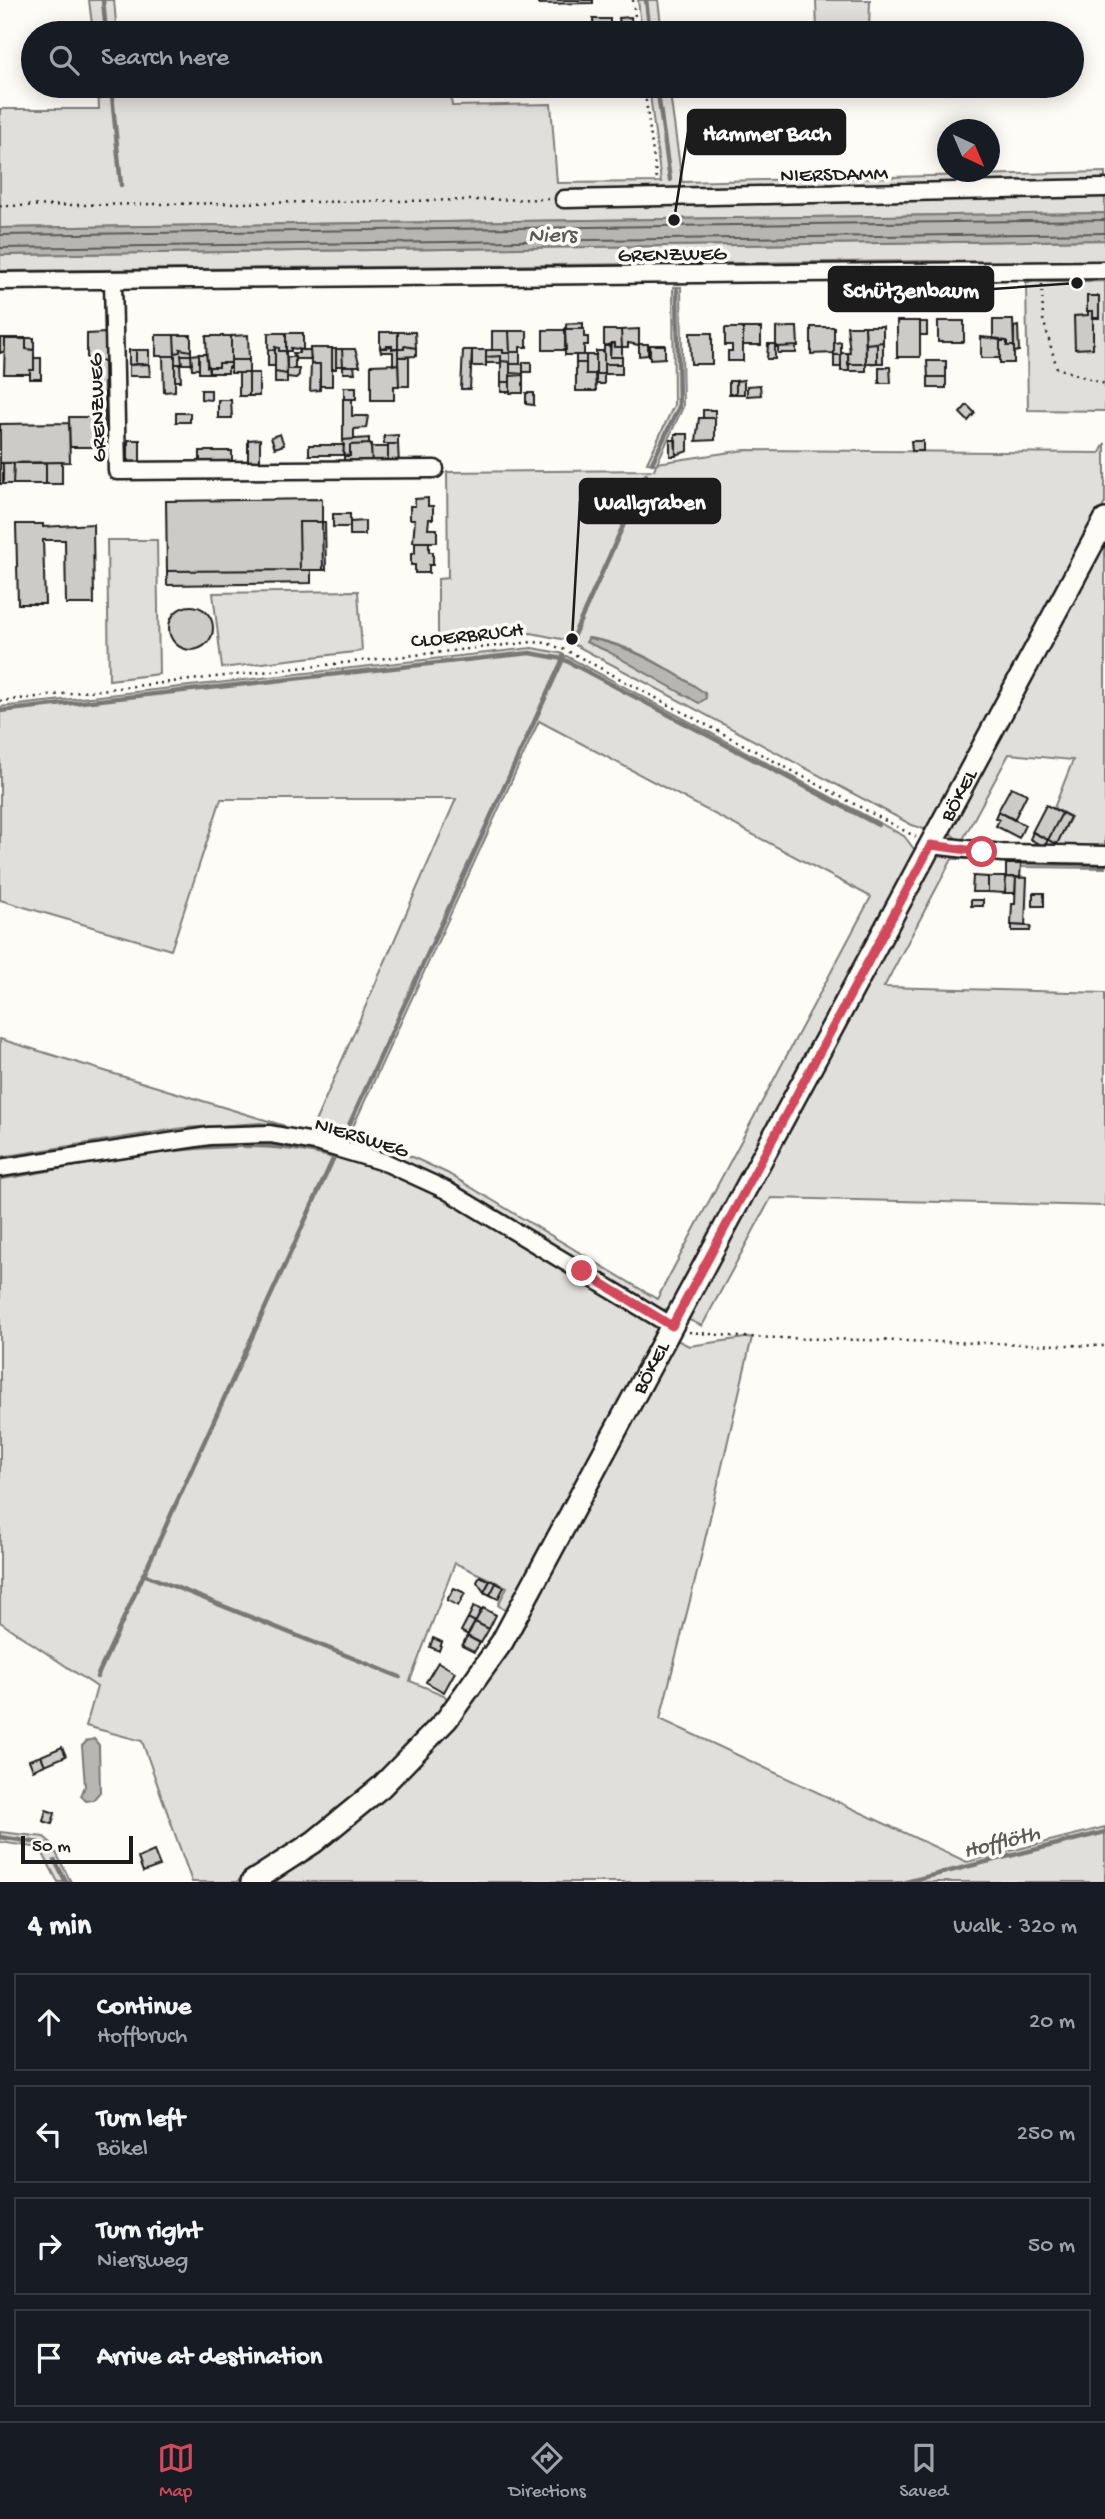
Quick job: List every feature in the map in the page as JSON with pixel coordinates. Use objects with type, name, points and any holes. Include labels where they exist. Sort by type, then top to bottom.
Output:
[{"type":"main road","name":"BÖKEL","points":[[253,1882],[314,1842],[381,1787],[447,1719],[502,1643],[1105,520]]},
{"type":"street","name":"NIERSDAMM","points":[[564,199],[1105,188]]},
{"type":"street","name":"GRENZWEG","points":[[0,281],[1105,270]]},
{"type":"street","name":"GRENZWEG","points":[[113,280],[117,471],[435,469]]},
{"type":"street","points":[[931,845],[1002,853],[1105,855]]},
{"type":"street","name":"NIERSWEG","points":[[0,1168],[209,1136],[282,1135],[320,1143],[377,1159],[435,1185],[672,1326]]},
{"type":"path","points":[[633,0],[636,21]]},
{"type":"path","points":[[646,98],[659,198]]},
{"type":"path","points":[[0,205],[564,199]]},
{"type":"path","points":[[1042,270],[1043,319],[1058,368],[1105,384]]},
{"type":"path","name":"CLOERBRUCH","points":[[0,701],[532,642],[547,643],[572,653],[931,845]]},
{"type":"path","points":[[672,1326],[687,1332],[741,1337],[1105,1346]]},
{"type":"shaded area","points":[[89,0],[114,0],[116,21],[92,21]]},
{"type":"shaded area","points":[[638,0],[658,0],[661,21],[641,21]]},
{"type":"shaded area","points":[[816,0],[870,0],[869,21],[817,21]]},
{"type":"shaded area","points":[[99,98],[451,98],[452,106],[551,104],[557,183],[661,182],[650,98],[671,98],[682,182],[937,176],[937,182],[1000,182],[1000,174],[1105,172],[1105,213],[0,228],[0,109],[99,109]]},
{"type":"shaded area","points":[[1105,240],[1105,263],[927,261],[0,271],[0,255]]},
{"type":"shaded area","points":[[1105,281],[1105,411],[1028,410],[1026,282]]},
{"type":"shaded area","points":[[673,287],[681,287],[683,407],[657,463],[745,450],[1100,453],[1105,443],[1105,503],[932,822],[924,829],[566,640],[531,633],[438,644],[438,579],[448,578],[447,472],[654,470],[656,464],[647,463],[674,405]],"holes":[[[588,638],[604,641],[650,659],[705,694],[587,642]]]},
{"type":"shaded area","points":[[1105,539],[1105,848],[1055,847],[1071,817],[1054,808],[1073,760],[1009,754],[961,843],[948,831]]},
{"type":"shaded area","points":[[107,540],[157,540],[159,674],[109,680]]},
{"type":"shaded area","points":[[358,591],[362,651],[222,668],[213,593]]},
{"type":"shaded area","points":[[532,648],[568,657],[904,836],[914,849],[914,859],[673,1306],[661,1311],[451,1189],[312,1129],[456,799],[221,799],[171,950],[0,900],[0,707]],"holes":[[[539,721],[871,897],[657,1299],[447,1173],[351,1131]]]},
{"type":"shaded area","points":[[935,855],[1105,861],[1105,868],[1021,867],[1021,859],[952,859],[884,987],[1105,993],[1105,1206],[771,1198],[702,1326],[687,1319]]},
{"type":"shaded area","points":[[0,1039],[285,1126],[260,1123],[183,1128],[0,1157]]},
{"type":"shaded area","points":[[260,1140],[313,1146],[401,1171],[657,1324],[658,1330],[507,1612],[498,1605],[507,1587],[455,1563],[410,1681],[444,1695],[451,1704],[366,1789],[311,1832],[236,1882],[192,1882],[142,1741],[86,1726],[97,1687],[0,1622],[0,1173],[185,1144]]},
{"type":"shaded area","points":[[752,1337],[660,1719],[967,1862],[1105,1827],[1105,1882],[268,1882],[433,1746],[675,1339],[689,1346]]},
{"type":"shaded area","points":[[0,1832],[44,1837],[51,1843],[71,1882],[58,1882],[40,1848],[0,1842]]},
{"type":"water","name":"Niers","points":[[1105,213],[1105,240],[0,255],[0,228]]},
{"type":"water","points":[[589,638],[650,660],[705,693],[706,698],[699,703],[586,642]]},
{"type":"water","points":[[94,1739],[99,1745],[100,1792],[93,1800],[86,1801],[81,1796],[85,1786],[82,1746]]},
{"type":"building","points":[[538,0],[593,0],[593,3],[538,4]]},
{"type":"building","points":[[631,17],[632,21],[619,21],[619,18]]},
{"type":"building","points":[[593,19],[610,19],[610,21]]},
{"type":"building","points":[[1087,296],[1099,296],[1099,318],[1093,318],[1093,311],[1087,311]]},
{"type":"building","points":[[1088,311],[1093,311],[1093,348],[1075,349],[1074,316],[1088,315]]},
{"type":"building","points":[[993,320],[1013,320],[1014,346],[1007,346],[1007,341],[993,339]]},
{"type":"building","points":[[897,321],[920,321],[920,357],[897,357]]},
{"type":"building","points":[[938,321],[964,321],[964,342],[938,342]]},
{"type":"building","points":[[920,322],[927,322],[927,335],[920,335]]},
{"type":"building","points":[[583,323],[583,329],[566,329],[566,324]]},
{"type":"building","points":[[847,326],[865,326],[866,364],[848,364],[850,353]]},
{"type":"building","points":[[865,326],[883,326],[883,342],[866,344]]},
{"type":"building","points":[[865,326],[883,326],[883,363],[866,363]]},
{"type":"building","points":[[1018,326],[1019,351],[1014,352],[1014,327]]},
{"type":"building","points":[[797,327],[798,346],[776,347],[776,328]]},
{"type":"building","points":[[811,327],[834,327],[834,353],[811,354]]},
{"type":"building","points":[[725,328],[743,328],[743,361],[728,361],[728,351],[732,351],[732,345],[725,345]]},
{"type":"building","points":[[743,328],[761,328],[761,345],[743,345]]},
{"type":"building","points":[[565,329],[584,329],[588,345],[584,345],[584,355],[565,355]]},
{"type":"building","points":[[639,329],[639,345],[628,343],[628,347],[622,347],[621,330]]},
{"type":"building","points":[[543,330],[565,330],[566,350],[543,350]]},
{"type":"building","points":[[604,330],[621,330],[622,347],[615,347],[615,343],[604,346]]},
{"type":"building","points":[[492,331],[509,331],[510,353],[492,350]]},
{"type":"building","points":[[509,331],[527,331],[527,347],[520,347],[520,352],[510,352]]},
{"type":"building","points":[[380,332],[398,332],[398,349],[392,349],[392,346],[380,348]]},
{"type":"building","points":[[398,332],[415,332],[416,348],[404,346],[404,349],[398,349]]},
{"type":"building","points":[[105,333],[105,361],[87,361],[87,334]]},
{"type":"building","points":[[268,333],[286,333],[286,351],[279,351],[279,348],[275,347],[275,350],[268,350]]},
{"type":"building","points":[[286,333],[303,333],[303,350],[291,348],[291,351],[286,351]]},
{"type":"building","points":[[690,333],[712,333],[712,364],[691,364]]},
{"type":"building","points":[[156,335],[174,335],[175,356],[156,356]]},
{"type":"building","points":[[174,335],[191,335],[191,351],[180,349],[180,352],[175,353]]},
{"type":"building","points":[[248,335],[249,360],[231,360],[231,336]]},
{"type":"building","points":[[206,336],[231,336],[231,363],[207,367]]},
{"type":"building","points":[[981,337],[1000,339],[1000,358],[981,358]]},
{"type":"building","points":[[0,338],[34,338],[34,350],[26,349],[26,339],[5,339],[5,351],[0,353]]},
{"type":"building","points":[[5,339],[26,339],[26,349],[34,350],[34,370],[30,370],[30,374],[4,374]]},
{"type":"building","points":[[1000,341],[1007,341],[1007,346],[1014,346],[1014,363],[1000,363]]},
{"type":"building","points":[[841,342],[841,355],[834,355],[834,343]]},
{"type":"building","points":[[611,343],[615,343],[615,347],[622,347],[622,357],[610,357]]},
{"type":"building","points":[[877,343],[877,363],[866,364],[866,344]]},
{"type":"building","points":[[639,344],[648,344],[648,355],[639,356]]},
{"type":"building","points":[[768,344],[775,344],[775,359],[767,359]]},
{"type":"building","points":[[650,345],[665,345],[665,358],[650,359]]},
{"type":"building","points":[[387,346],[398,349],[398,364],[393,365],[393,352],[381,352],[380,348]]},
{"type":"building","points":[[404,346],[416,348],[416,356],[398,357],[398,349],[404,349]]},
{"type":"building","points":[[604,346],[610,346],[610,357],[622,357],[622,364],[604,364]]},
{"type":"building","points":[[796,346],[796,353],[778,353],[778,347]]},
{"type":"building","points":[[275,347],[279,348],[279,351],[286,351],[287,374],[275,372]]},
{"type":"building","points":[[310,348],[332,348],[332,386],[320,386],[320,364],[311,364]]},
{"type":"building","points":[[180,349],[191,351],[191,355],[181,355],[182,364],[175,364],[175,353],[180,352]]},
{"type":"building","points":[[332,349],[336,349],[336,369],[332,369]]},
{"type":"building","points":[[336,349],[342,349],[343,366],[336,366]]},
{"type":"building","points":[[342,349],[355,349],[360,366],[343,366]]},
{"type":"building","points":[[129,350],[136,350],[136,364],[129,365]]},
{"type":"building","points":[[136,350],[149,350],[149,364],[136,364]]},
{"type":"building","points":[[268,350],[275,350],[275,366],[268,366]]},
{"type":"building","points":[[299,350],[310,350],[311,359],[295,359],[293,353],[299,353]]},
{"type":"building","points":[[463,350],[472,350],[470,389],[461,389]]},
{"type":"building","points":[[472,350],[486,350],[486,366],[472,366]]},
{"type":"building","points":[[486,350],[503,350],[503,353],[510,353],[510,362],[501,361],[501,356],[486,357]]},
{"type":"building","points":[[596,351],[604,351],[604,374],[596,374]]},
{"type":"building","points":[[510,352],[520,352],[520,364],[510,364]]},
{"type":"building","points":[[841,353],[848,353],[849,371],[841,371]]},
{"type":"building","points":[[199,354],[206,354],[209,373],[199,373]]},
{"type":"building","points":[[199,354],[199,369],[192,369],[191,355]]},
{"type":"building","points":[[181,355],[191,355],[192,364],[182,364]]},
{"type":"building","points":[[576,355],[586,355],[586,363],[576,363]]},
{"type":"building","points":[[586,355],[596,355],[596,374],[586,374]]},
{"type":"building","points":[[834,355],[841,355],[841,367],[834,367]]},
{"type":"building","points":[[163,356],[175,356],[175,391],[164,392]]},
{"type":"building","points":[[501,356],[501,363],[486,363],[486,357]]},
{"type":"building","points":[[287,357],[295,357],[295,369],[287,369]]},
{"type":"building","points":[[398,357],[409,357],[409,386],[399,386]]},
{"type":"building","points":[[34,358],[41,358],[41,379],[30,379],[30,370],[34,370]]},
{"type":"building","points":[[231,360],[249,360],[249,373],[231,373]]},
{"type":"building","points":[[92,361],[104,361],[105,447],[70,447],[69,417],[92,417]]},
{"type":"building","points":[[501,361],[510,362],[510,382],[501,382]]},
{"type":"building","points":[[927,361],[946,361],[946,377],[928,377]]},
{"type":"building","points":[[523,362],[531,362],[531,372],[523,372]]},
{"type":"building","points":[[219,363],[231,363],[228,373],[209,373],[209,367],[219,367]]},
{"type":"building","points":[[576,363],[586,363],[586,374],[595,374],[596,391],[576,391]]},
{"type":"building","points":[[149,364],[150,376],[129,376],[129,365]]},
{"type":"building","points":[[175,364],[180,364],[181,381],[175,381]]},
{"type":"building","points":[[311,364],[320,364],[320,390],[310,391]]},
{"type":"building","points":[[398,364],[399,386],[394,386],[394,400],[371,400],[371,365]]},
{"type":"building","points":[[510,364],[523,364],[523,374],[510,373]]},
{"type":"building","points":[[604,364],[622,364],[622,374],[604,374]]},
{"type":"building","points":[[849,364],[866,364],[866,371],[849,371]]},
{"type":"building","points":[[343,366],[354,366],[355,373],[343,373]]},
{"type":"building","points":[[879,367],[890,367],[891,383],[879,383]]},
{"type":"building","points":[[287,369],[299,369],[299,375],[296,378],[287,377]]},
{"type":"building","points":[[275,372],[287,374],[287,383],[275,383]]},
{"type":"building","points":[[239,373],[249,373],[249,396],[239,396]]},
{"type":"building","points":[[249,373],[259,373],[259,396],[249,396]]},
{"type":"building","points":[[596,374],[604,374],[604,384],[596,384]]},
{"type":"building","points":[[523,375],[523,393],[510,393],[510,376]]},
{"type":"building","points":[[928,377],[946,377],[946,388],[928,388]]},
{"type":"building","points":[[744,380],[744,394],[736,394],[736,381]]},
{"type":"building","points":[[729,381],[736,381],[736,394],[729,394]]},
{"type":"building","points":[[501,382],[510,382],[510,392],[501,392]]},
{"type":"building","points":[[760,385],[761,395],[747,396],[747,386]]},
{"type":"building","points":[[344,387],[356,387],[356,399],[344,399]]},
{"type":"building","points":[[201,390],[211,390],[211,400],[201,399]]},
{"type":"building","points":[[526,393],[534,393],[534,405],[526,404]]},
{"type":"building","points":[[343,399],[352,399],[352,416],[368,416],[366,428],[354,429],[354,439],[343,440]]},
{"type":"building","points":[[218,400],[231,400],[232,418],[218,418]]},
{"type":"building","points":[[967,405],[975,413],[968,421],[960,413]]},
{"type":"building","points":[[703,410],[715,410],[715,418],[703,418]]},
{"type":"building","points":[[176,413],[190,413],[190,422],[176,422]]},
{"type":"building","points":[[699,418],[715,418],[715,440],[696,441]]},
{"type":"building","points":[[69,423],[70,462],[0,463],[0,424]]},
{"type":"building","points":[[280,434],[284,445],[275,448],[271,437]]},
{"type":"building","points":[[675,434],[688,434],[688,451],[676,455]]},
{"type":"building","points":[[398,435],[398,444],[384,444],[384,436]]},
{"type":"building","points":[[369,438],[369,444],[350,445],[350,456],[344,455],[343,440]]},
{"type":"building","points":[[260,439],[260,467],[248,467],[248,440]]},
{"type":"building","points":[[128,440],[140,440],[140,464],[128,464]]},
{"type":"building","points":[[670,440],[676,440],[676,456],[670,456]]},
{"type":"building","points":[[911,441],[923,441],[923,451],[912,451]]},
{"type":"building","points":[[371,444],[372,464],[344,466],[344,455],[350,456],[350,445]]},
{"type":"building","points":[[388,444],[398,444],[399,465],[388,465]]},
{"type":"building","points":[[309,445],[344,445],[343,455],[309,455]]},
{"type":"building","points":[[371,447],[388,447],[388,465],[372,465]]},
{"type":"building","points":[[200,451],[232,451],[232,467],[200,467]]},
{"type":"building","points":[[62,462],[62,484],[0,484],[0,463]]},
{"type":"building","points":[[3,463],[14,463],[13,484],[3,484]]},
{"type":"building","points":[[14,463],[46,463],[46,484],[13,484]]},
{"type":"building","points":[[428,498],[428,506],[433,506],[433,519],[429,519],[428,529],[437,529],[437,542],[413,542],[415,519],[410,519],[410,506],[415,506],[415,499]]},
{"type":"building","points":[[322,499],[322,522],[299,522],[300,570],[167,571],[166,501]]},
{"type":"building","points":[[333,514],[350,514],[350,527],[333,527]]},
{"type":"building","points":[[365,521],[365,535],[350,535],[350,522]]},
{"type":"building","points":[[299,522],[322,522],[323,570],[300,570]]},
{"type":"building","points":[[322,522],[325,522],[326,570],[323,570]]},
{"type":"building","points":[[16,524],[43,524],[43,527],[93,524],[94,604],[66,604],[65,540],[43,540],[45,604],[18,604]]},
{"type":"building","points":[[415,542],[429,542],[429,552],[433,552],[433,565],[429,565],[429,573],[415,573],[415,565],[411,565]]},
{"type":"building","points":[[311,570],[311,583],[167,585],[167,571]]},
{"type":"building","points":[[191,606],[206,613],[213,628],[206,643],[191,650],[176,643],[169,628],[176,613]]},
{"type":"building","points":[[1011,787],[1027,794],[1014,820],[998,811]]},
{"type":"building","points":[[1046,805],[1062,813],[1048,840],[1032,832]]},
{"type":"building","points":[[998,811],[1025,825],[1019,838],[996,826],[999,820],[995,818]]},
{"type":"building","points":[[1062,813],[1070,817],[1057,844],[1048,840]]},
{"type":"building","points":[[1033,832],[1048,840],[1044,847],[1030,839]]},
{"type":"building","points":[[1006,864],[1021,864],[1020,878],[1006,877]]},
{"type":"building","points":[[973,876],[988,877],[988,892],[972,892]]},
{"type":"building","points":[[988,877],[1006,877],[1005,893],[988,892]]},
{"type":"building","points":[[1006,877],[1016,877],[1015,893],[1005,893]]},
{"type":"building","points":[[1016,877],[1027,878],[1025,926],[1011,925]]},
{"type":"building","points":[[1033,893],[1044,893],[1044,906],[1033,906]]},
{"type":"building","points":[[971,900],[983,900],[983,906],[971,906]]},
{"type":"building","points":[[1012,925],[1031,926],[1030,931],[1012,931]]},
{"type":"building","points":[[480,1576],[490,1581],[484,1592],[477,1582]]},
{"type":"building","points":[[490,1580],[496,1583],[490,1595],[484,1592]]},
{"type":"building","points":[[496,1583],[504,1587],[498,1599],[490,1595]]},
{"type":"building","points":[[454,1588],[465,1593],[458,1606],[447,1600]]},
{"type":"building","points":[[474,1606],[481,1610],[475,1622],[468,1618]]},
{"type":"building","points":[[483,1608],[496,1615],[489,1629],[475,1622]]},
{"type":"building","points":[[468,1618],[475,1622],[468,1635],[461,1631]]},
{"type":"building","points":[[475,1622],[489,1629],[481,1643],[467,1636]]},
{"type":"building","points":[[467,1636],[480,1643],[474,1652],[462,1646]]},
{"type":"building","points":[[433,1638],[442,1642],[439,1651],[430,1647]]},
{"type":"building","points":[[438,1662],[455,1672],[444,1692],[426,1682]]},
{"type":"building","points":[[62,1747],[66,1756],[45,1765],[41,1756]]},
{"type":"building","points":[[41,1756],[45,1765],[33,1770],[29,1760]]},
{"type":"building","points":[[46,1810],[55,1813],[52,1824],[43,1821]]},
{"type":"building","points":[[154,1851],[160,1866],[143,1872],[138,1858]]},
{"type":"waterway","points":[[103,0],[105,21]]},
{"type":"waterway","points":[[646,0],[649,21]]},
{"type":"waterway","points":[[112,98],[121,185]]},
{"type":"waterway","points":[[659,98],[670,180]]},
{"type":"waterway","points":[[652,463],[679,407],[677,290]]},
{"type":"waterway","points":[[572,639],[646,475]]},
{"type":"waterway","points":[[0,711],[530,653],[563,657]]},
{"type":"waterway","points":[[344,1136],[563,659],[878,825]]},
{"type":"waterway","points":[[1022,863],[1105,865]]},
{"type":"waterway","points":[[0,1178],[124,1157],[211,1147],[295,1149],[334,1157],[97,1677]]},
{"type":"waterway","points":[[143,1574],[400,1677]]},
{"type":"waterway","name":"Hofflöth","points":[[906,1882],[1105,1832]]},
{"type":"waterway","name":"Hofflöth","points":[[0,1837],[46,1844],[49,1850]]},
{"type":"waterway","name":"Hofflöth","points":[[55,1861],[66,1882]]},
{"type":"place","name":"Hammer Bach","points":[[674,220]]},
{"type":"place","name":"Schützenbaum","points":[[1077,283]]},
{"type":"place","name":"Wallgraben","points":[[572,639]]},
{"type":"route","points":[[582,1271],[672,1326],[931,845],[982,852]]}]
